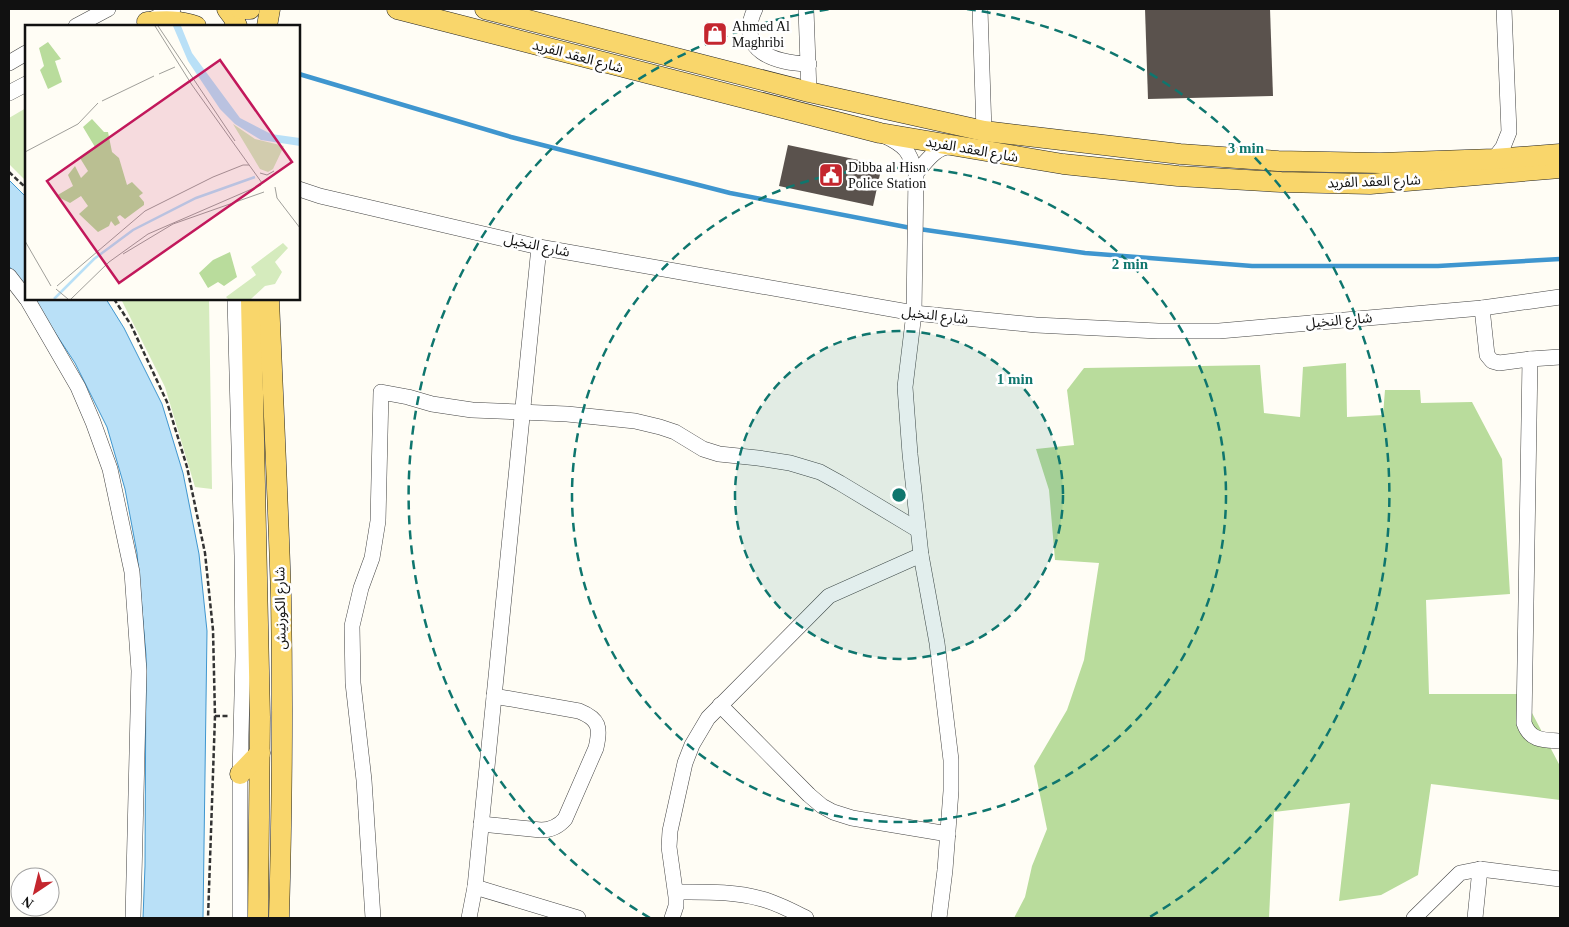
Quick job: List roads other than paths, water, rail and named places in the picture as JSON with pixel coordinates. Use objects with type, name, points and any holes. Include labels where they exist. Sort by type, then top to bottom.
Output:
[{"type":"main road","points":[[227,9],[236,25]]},
{"type":"main road","points":[[240,9],[250,9]]},
{"type":"main road","points":[[267,25],[270,9]]},
{"type":"main road","name":"شارع العقد الفريد","points":[[397,9],[880,133],[1063,164],[1178,176],[1281,182],[1370,184],[1560,168]]},
{"type":"main road","name":"شارع العقد الفريد","points":[[485,9],[516,13],[809,92],[984,131],[1180,154],[1278,161],[1380,163],[1494,159],[1560,154]]},
{"type":"main road","points":[[143,24],[177,21],[193,25]]},
{"type":"main road","name":"شارع الكورنيش","points":[[251,300],[260,753],[258,918]]},
{"type":"main road","name":"شارع الكورنيش","points":[[269,300],[281,600],[279,918]]},
{"type":"main road","points":[[240,774],[260,753]]},
{"type":"street","points":[[78,25],[108,9]]},
{"type":"street","points":[[143,24],[173,9]]},
{"type":"street","points":[[755,9],[751,19],[751,39],[758,51],[796,64],[809,64]]},
{"type":"street","points":[[806,9],[809,92]]},
{"type":"street","points":[[980,9],[984,131]]},
{"type":"street","points":[[1494,159],[1503,147],[1509,132],[1504,9]]},
{"type":"street","points":[[9,62],[25,54]]},
{"type":"street","points":[[9,94],[25,85]]},
{"type":"street","points":[[1509,132],[1518,146],[1530,157]]},
{"type":"street","points":[[880,133],[896,141],[910,154],[916,173],[914,314],[904,388],[921,555],[937,643],[951,760],[948,834],[939,918]]},
{"type":"street","points":[[916,173],[935,152],[945,146],[959,147]]},
{"type":"street","name":"شارع النخيل","points":[[300,189],[320,196],[539,247],[914,314],[1044,326],[1158,331],[1220,331],[1482,308],[1560,297]]},
{"type":"street","name":"شارع النخيل","points":[[300,202],[307,198],[320,196]]},
{"type":"street","points":[[469,918],[475,886],[539,247]]},
{"type":"street","points":[[9,276],[25,297]]},
{"type":"street","points":[[27,300],[78,387],[93,422],[110,469],[132,572],[140,672],[133,918]]},
{"type":"street","points":[[235,300],[243,629],[240,918]]},
{"type":"street","points":[[1482,308],[1487,355],[1492,362],[1499,363],[1560,357]]},
{"type":"street","points":[[1530,359],[1524,723],[1526,731],[1541,740],[1560,741]]},
{"type":"street","points":[[373,918],[364,780],[353,683],[352,626],[361,588],[372,558],[378,521],[381,392],[432,404],[472,410],[567,414],[635,421],[675,432],[703,449],[719,454],[764,459],[820,472],[918,530]]},
{"type":"street","points":[[672,918],[676,906],[676,892],[669,847],[670,831],[685,763],[692,745],[708,718],[829,596],[921,555]]},
{"type":"street","points":[[481,824],[541,830],[548,830],[560,825],[565,819],[599,737],[599,728],[594,720],[589,715],[579,711],[494,696]]},
{"type":"street","points":[[720,705],[803,790],[822,806],[852,818],[948,834]]},
{"type":"street","points":[[1475,918],[1480,870]]},
{"type":"street","points":[[1414,918],[1460,872],[1480,870],[1560,879]]},
{"type":"street","points":[[475,886],[578,918]]},
{"type":"street","points":[[676,892],[712,892],[763,899],[806,918]]},
{"type":"water","points":[[9,180],[25,196],[25,289],[9,266]]},
{"type":"water","points":[[34,300],[107,300],[124,328],[162,404],[183,473],[199,554],[207,631],[203,918],[143,918],[146,655],[137,553],[125,489],[107,427],[75,363]]},
{"type":"waterway","points":[[300,74],[511,137],[730,193],[911,228]]},
{"type":"waterway","points":[[919,229],[1085,253],[1252,266],[1438,266],[1560,259]]},
{"type":"place","name":"Ahmed Al Maghribi","points":[[715,34]]},
{"type":"place","name":"Dibba al Hisn Police Station","points":[[831,175]]}]
